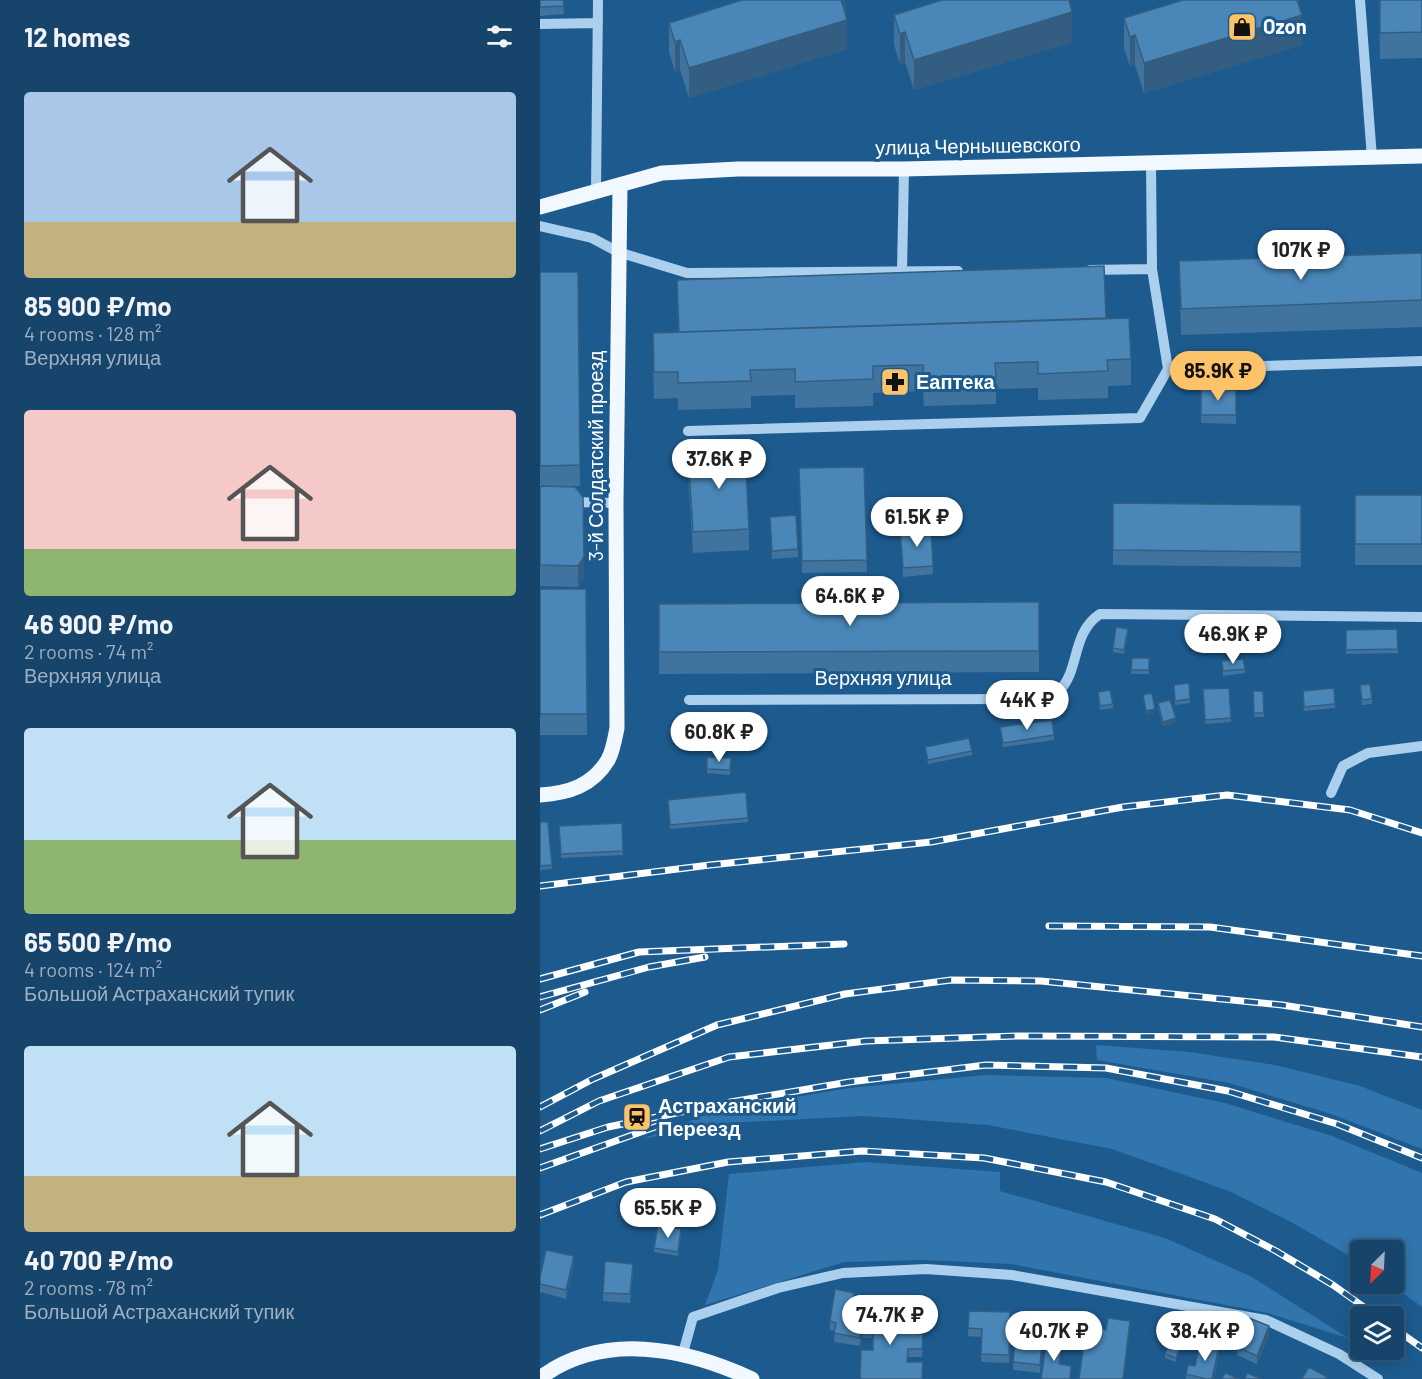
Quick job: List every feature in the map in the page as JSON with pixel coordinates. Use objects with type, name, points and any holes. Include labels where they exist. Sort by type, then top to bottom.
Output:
[{"type":"main road","name":"улица Чернышевского","points":[[540,207],[662,173],[738,169],[904,169],[1422,156]]},
{"type":"main road","name":"3-й Солдатский проезд","points":[[540,795],[558,794],[591,781],[609,758],[617,728],[616,503],[620,185]]},
{"type":"main road","points":[[540,1378],[581,1355],[629,1347],[683,1353],[752,1379]]},
{"type":"street","points":[[596,190],[598,0]]},
{"type":"street","points":[[1360,0],[1372,158]]},
{"type":"street","points":[[540,24],[598,23]]},
{"type":"street","points":[[688,431],[1140,418],[1168,369],[1152,269],[1151,163]]},
{"type":"street","points":[[902,272],[904,169]]},
{"type":"street","points":[[540,226],[592,238],[618,252],[687,273],[973,271]]},
{"type":"street","points":[[1080,270],[1152,269]]},
{"type":"street","points":[[1168,369],[1422,361]]},
{"type":"street","points":[[561,502],[616,503]]},
{"type":"street","name":"Верхняя улица","points":[[689,700],[1047,699],[1059,690],[1068,676],[1084,629],[1100,614],[1422,617]]},
{"type":"street","points":[[1330,793],[1342,766],[1368,753],[1422,746]]},
{"type":"street","points":[[683,1353],[693,1317],[778,1288],[843,1273],[926,1269],[1012,1275],[1266,1320],[1339,1354],[1378,1379]]},
{"type":"shaded area","points":[[1096,1045],[1189,1052],[1275,1065],[1360,1086],[1422,1110],[1422,1149],[1331,1114],[1229,1083],[1097,1060]]},
{"type":"shaded area","points":[[986,1075],[1106,1078],[1225,1103],[1332,1136],[1422,1173],[1422,1307],[1404,1294],[1404,1240],[1350,1240],[1350,1256],[1293,1223],[1229,1191],[1112,1149],[988,1125],[864,1116],[726,1123],[642,1139],[719,1110],[849,1088]]},
{"type":"shaded area","points":[[865,1162],[1000,1172],[1000,1191],[1165,1238],[1252,1277],[1348,1338],[1268,1313],[1011,1264],[924,1260],[844,1262],[705,1305],[718,1270],[729,1174]]},
{"type":"building","points":[[540,0],[563,0],[564,6],[540,7]]},
{"type":"building","points":[[742,0],[841,0],[847,20],[689,68],[680,40],[675,42],[669,23]]},
{"type":"building","points":[[942,0],[1069,0],[1072,12],[914,60],[905,32],[900,34],[894,15]]},
{"type":"building","points":[[1183,0],[1297,0],[1302,15],[1144,63],[1135,35],[1130,37],[1124,18]]},
{"type":"building","points":[[1380,0],[1422,0],[1422,32],[1380,33]]},
{"type":"building","points":[[1422,253],[1422,300],[1181,309],[1179,261]]},
{"type":"building","points":[[1104,266],[1106,318],[679,332],[677,280]]},
{"type":"building","points":[[540,272],[578,272],[580,465],[540,466]]},
{"type":"building","points":[[1129,318],[1131,359],[1107,360],[1108,371],[1038,374],[1038,362],[995,363],[996,377],[924,380],[923,365],[873,366],[873,379],[795,382],[795,369],[750,370],[751,381],[678,383],[678,372],[654,372],[653,333]]},
{"type":"building","points":[[1201,389],[1236,390],[1236,415],[1201,415]]},
{"type":"building","points":[[745,449],[749,529],[693,532],[688,452]]},
{"type":"building","points":[[864,467],[867,560],[802,561],[799,468]]},
{"type":"building","points":[[542,486],[575,487],[583,497],[584,557],[578,566],[540,565],[540,488]]},
{"type":"building","points":[[1355,495],[1422,495],[1422,544],[1355,544]]},
{"type":"building","points":[[1113,503],[1301,505],[1301,552],[1113,550]]},
{"type":"building","points":[[796,515],[798,549],[772,551],[770,517]]},
{"type":"building","points":[[931,527],[933,566],[903,568],[900,530]]},
{"type":"building","points":[[540,589],[586,589],[587,714],[540,714]]},
{"type":"building","points":[[1039,602],[1039,651],[659,652],[659,604]]},
{"type":"building","points":[[1116,627],[1128,629],[1124,650],[1113,648]]},
{"type":"building","points":[[1397,629],[1398,649],[1346,650],[1346,630]]},
{"type":"building","points":[[1132,658],[1149,658],[1149,670],[1131,670]]},
{"type":"building","points":[[1243,659],[1245,669],[1223,671],[1222,661]]},
{"type":"building","points":[[1189,683],[1190,699],[1175,701],[1174,685]]},
{"type":"building","points":[[1370,684],[1372,699],[1362,700],[1360,685]]},
{"type":"building","points":[[1229,688],[1231,718],[1205,720],[1203,689]]},
{"type":"building","points":[[1334,688],[1335,704],[1304,707],[1303,691]]},
{"type":"building","points":[[1110,690],[1113,704],[1100,706],[1098,692]]},
{"type":"building","points":[[1253,691],[1263,691],[1264,713],[1254,713]]},
{"type":"building","points":[[1152,693],[1155,709],[1146,711],[1143,695]]},
{"type":"building","points":[[1170,700],[1176,718],[1163,722],[1158,703]]},
{"type":"building","points":[[1052,720],[1054,735],[1003,743],[1000,727]]},
{"type":"building","points":[[969,738],[972,751],[928,760],[925,747]]},
{"type":"building","points":[[707,757],[731,758],[730,770],[707,769]]},
{"type":"building","points":[[746,792],[748,818],[670,825],[668,800]]},
{"type":"building","points":[[540,822],[548,822],[552,865],[540,866]]},
{"type":"building","points":[[622,823],[623,851],[561,854],[559,826]]},
{"type":"building","points":[[658,1225],[681,1229],[678,1252],[654,1248]]},
{"type":"building","points":[[546,1250],[574,1256],[566,1290],[540,1284]]},
{"type":"building","points":[[605,1261],[633,1264],[630,1294],[603,1293]]},
{"type":"building","points":[[835,1289],[854,1293],[848,1326],[861,1328],[860,1338],[834,1333],[836,1323],[830,1321]]},
{"type":"building","points":[[868,1307],[910,1308],[910,1333],[923,1334],[922,1349],[908,1349],[907,1362],[923,1362],[922,1379],[860,1379],[861,1350],[873,1350],[873,1330],[862,1330],[863,1317],[868,1317]]},
{"type":"building","points":[[969,1311],[1010,1312],[1009,1355],[981,1354],[982,1329],[968,1328]]},
{"type":"building","points":[[1018,1314],[1044,1317],[1040,1365],[1013,1362]]},
{"type":"building","points":[[1108,1318],[1130,1321],[1123,1379],[1079,1379],[1086,1327],[1106,1330]]},
{"type":"building","points":[[1249,1318],[1269,1326],[1257,1356],[1237,1347]]},
{"type":"building","points":[[1172,1334],[1183,1339],[1176,1358],[1165,1354]]},
{"type":"building","points":[[1047,1338],[1063,1341],[1059,1364],[1071,1366],[1070,1379],[1041,1379]]},
{"type":"building","points":[[1200,1342],[1219,1346],[1212,1379],[1186,1374],[1188,1365],[1195,1366]]},
{"type":"building","points":[[1309,1367],[1327,1377],[1326,1379],[1302,1379]]},
{"type":"building","points":[[1225,1373],[1239,1379],[1222,1379]]},
{"type":"building","points":[[1247,1373],[1262,1379],[1245,1379]]},
{"type":"railway","points":[[540,886],[710,865],[931,842],[1123,807],[1227,795],[1350,810],[1422,833]]},
{"type":"railway","points":[[1049,926],[1210,927],[1422,956]]},
{"type":"railway","points":[[540,979],[639,952],[844,944]]},
{"type":"railway","points":[[540,997],[649,967],[705,957]]},
{"type":"railway","points":[[540,1107],[593,1079],[717,1025],[845,994],[951,980],[1041,981],[1282,1005],[1422,1027]]},
{"type":"railway","points":[[540,1010],[585,992]]},
{"type":"railway","points":[[540,1131],[599,1101],[729,1057],[866,1041],[1017,1036],[1274,1037],[1422,1057]]},
{"type":"railway","points":[[540,1149],[608,1127],[725,1103],[849,1082],[986,1065],[1106,1068],[1228,1091],[1337,1124],[1422,1158]]},
{"type":"railway","points":[[540,1168],[666,1123]]},
{"type":"railway","points":[[540,1215],[626,1182],[728,1162],[862,1151],[984,1158],[1106,1182],[1215,1219],[1276,1251],[1333,1285],[1363,1306]]},
{"type":"railway","points":[[1404,1335],[1422,1348]]},
{"type":"place","name":"Ozon","points":[[1242,27]]},
{"type":"place","name":"Еаптека","points":[[895,382]]},
{"type":"place","name":"Астраханский Переезд","points":[[637,1117]]}]
